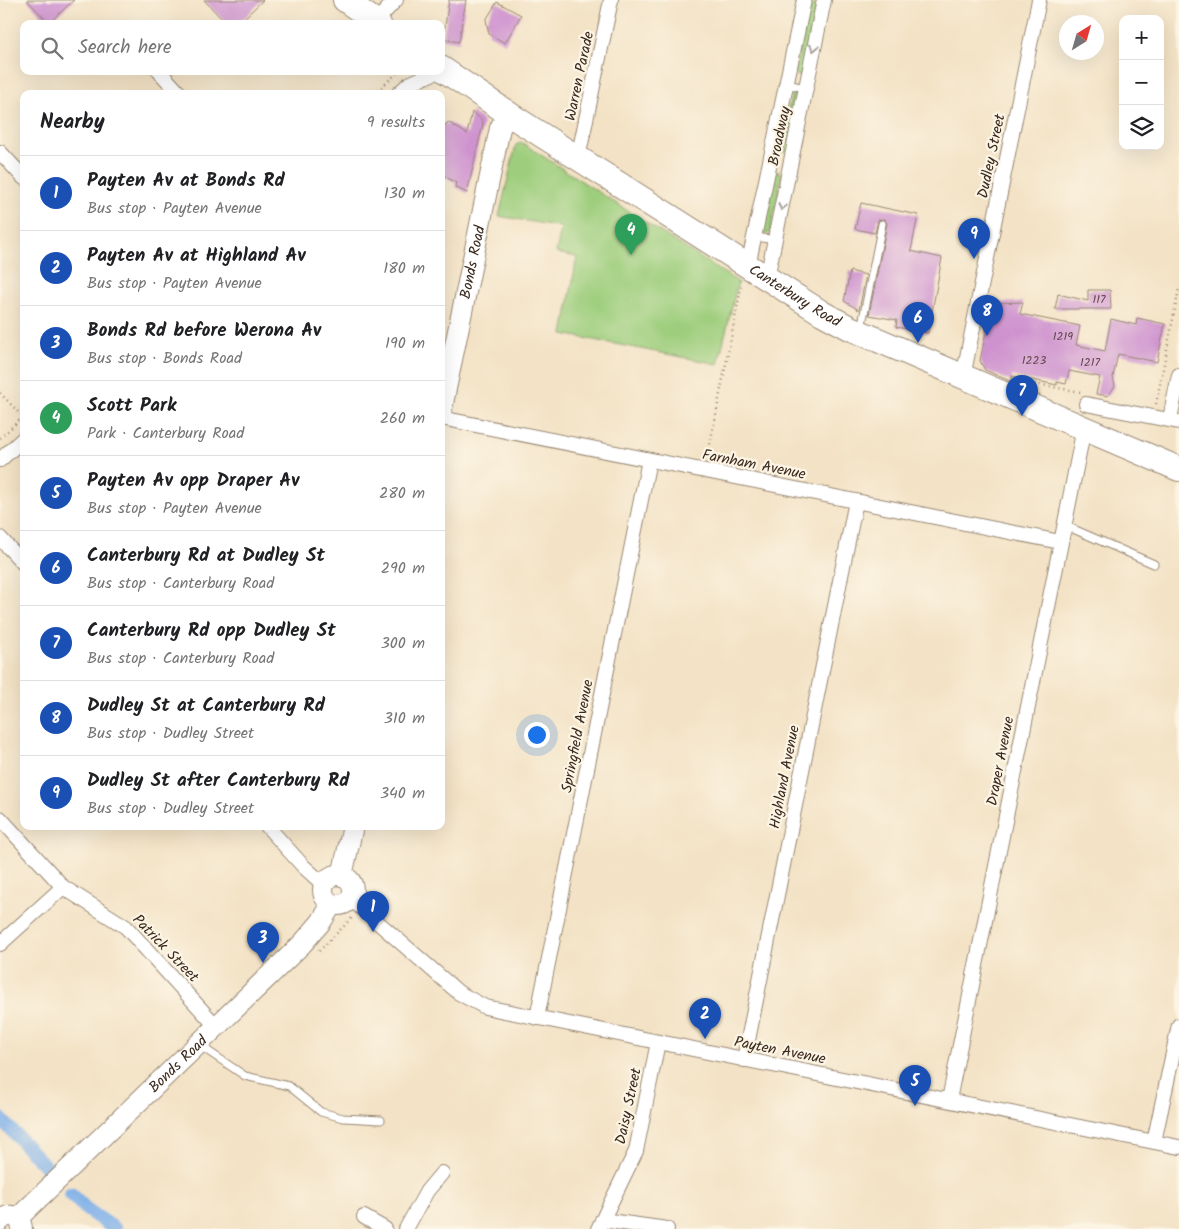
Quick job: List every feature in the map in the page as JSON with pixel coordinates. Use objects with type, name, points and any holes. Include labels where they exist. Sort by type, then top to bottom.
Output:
[{"type":"highway","points":[[345,0],[375,20]]},
{"type":"highway","name":"Canterbury Road","points":[[445,72],[753,275],[822,313],[860,333],[1179,469]]},
{"type":"main road","name":"Bonds Road","points":[[445,392],[500,128],[509,113]]},
{"type":"main road","points":[[342,876],[352,830]]},
{"type":"main road","points":[[342,876],[352,885],[342,901],[324,894],[324,885],[330,878],[342,876]]},
{"type":"main road","name":"Bonds Road","points":[[13,1223],[302,944],[342,901]]},
{"type":"street","points":[[380,20],[396,0]]},
{"type":"street","name":"Warren Parade","points":[[578,158],[611,0]]},
{"type":"street","name":"Broadway","points":[[753,275],[755,237],[804,0]]},
{"type":"street","name":"Broadway","points":[[753,275],[776,240],[824,0]]},
{"type":"street","name":"Dudley Street","points":[[962,377],[1039,0]]},
{"type":"street","points":[[163,75],[176,90]]},
{"type":"street","points":[[402,90],[409,84],[428,75]]},
{"type":"street","points":[[0,152],[20,174]]},
{"type":"street","points":[[1086,404],[1174,421],[1179,375]]},
{"type":"street","name":"Farnham Avenue","points":[[445,419],[1060,542]]},
{"type":"street","name":"Draper Avenue","points":[[949,1100],[1084,428]]},
{"type":"street","points":[[0,460],[20,442]]},
{"type":"street","name":"Springfield Avenue","points":[[537,1018],[649,460]]},
{"type":"street","name":"Highland Avenue","points":[[744,1060],[856,501]]},
{"type":"street","points":[[0,538],[20,560]]},
{"type":"street","name":"Patrick Street","points":[[0,818],[63,886],[126,927],[216,1026]]},
{"type":"street","points":[[270,830],[324,885]]},
{"type":"street","points":[[0,944],[63,886]]},
{"type":"street","name":"Payten Avenue","points":[[342,901],[466,998],[485,1007],[1179,1147]]},
{"type":"street","points":[[1154,1142],[1179,1025]]},
{"type":"street","name":"Daisy Street","points":[[600,1224],[636,1151],[658,1042]]},
{"type":"street","points":[[406,1229],[427,1191],[442,1173]]},
{"type":"street","points":[[364,1217],[385,1229]]},
{"type":"street","points":[[600,1224],[667,1229]]},
{"type":"lane","points":[[786,84],[806,88]]},
{"type":"lane","points":[[772,160],[790,164]]},
{"type":"lane","points":[[860,333],[882,224]]},
{"type":"lane","points":[[755,237],[776,240]]},
{"type":"lane","points":[[1064,525],[1154,564]]},
{"type":"lane","points":[[197,1044],[245,1076],[290,1086],[321,1112],[343,1118],[381,1120]]},
{"type":"path","points":[[378,90],[395,75]]},
{"type":"path","points":[[704,471],[753,275]]},
{"type":"path","points":[[1156,404],[1179,289]]},
{"type":"path","points":[[0,393],[20,414]]},
{"type":"path","points":[[0,438],[20,420]]},
{"type":"green space","points":[[810,4],[817,6],[802,76],[798,76],[794,73]]},
{"type":"green space","points":[[792,94],[798,97],[787,152],[783,152],[778,149]]},
{"type":"green space","points":[[521,142],[738,282],[718,364],[563,334],[577,257],[556,253],[561,227],[499,216],[516,145]]},
{"type":"green space","points":[[778,171],[782,174],[770,233],[766,234],[762,230],[774,173]]},
{"type":"building","points":[[27,0],[74,0],[52,20],[46,20]]},
{"type":"building","points":[[204,0],[263,0],[242,20],[223,20]]},
{"type":"building","points":[[449,0],[466,0],[459,42],[445,39]]},
{"type":"building","points":[[497,2],[521,15],[505,43],[489,34],[486,20]]},
{"type":"building","points":[[472,112],[481,119],[483,124],[467,193],[455,187],[456,183],[445,176],[445,124],[448,122],[467,134]]},
{"type":"building","points":[[861,203],[918,215],[911,251],[942,258],[928,333],[896,327],[897,320],[869,315],[887,223],[884,219],[878,220],[875,233],[855,229]]},
{"type":"building","points":[[850,271],[866,275],[859,310],[844,301]]},
{"type":"building","points":[[1088,290],[1110,290],[1111,309],[1055,309],[1058,294],[1088,301]]},
{"type":"building","points":[[1023,302],[1020,314],[1080,326],[1076,345],[1105,351],[1111,319],[1136,325],[1137,318],[1165,324],[1157,362],[1118,354],[1113,377],[1115,386],[1108,396],[1096,394],[1100,377],[1069,371],[1066,384],[1057,382],[1057,385],[1012,376],[1012,382],[985,370],[980,361],[992,303]]},
{"type":"waterway","points":[[0,1118],[45,1166]]},
{"type":"waterway","points":[[71,1194],[86,1209],[115,1229]]},
{"type":"place","name":"Scott Park","points":[[631,255]]},
{"type":"place","name":"Dudley St after Canterbury Rd","points":[[974,259]]},
{"type":"place","name":"Dudley St at Canterbury Rd","points":[[987,336]]},
{"type":"place","name":"Canterbury Rd at Dudley St","points":[[918,343]]},
{"type":"place","name":"Canterbury Rd opp Dudley St","points":[[1022,416]]},
{"type":"place","name":"Payten Av at Bonds Rd","points":[[373,932]]},
{"type":"place","name":"Bonds Rd before Werona Av","points":[[263,963]]},
{"type":"place","name":"Payten Av at Highland Av","points":[[705,1039]]},
{"type":"place","name":"Payten Av opp Draper Av","points":[[915,1106]]}]
